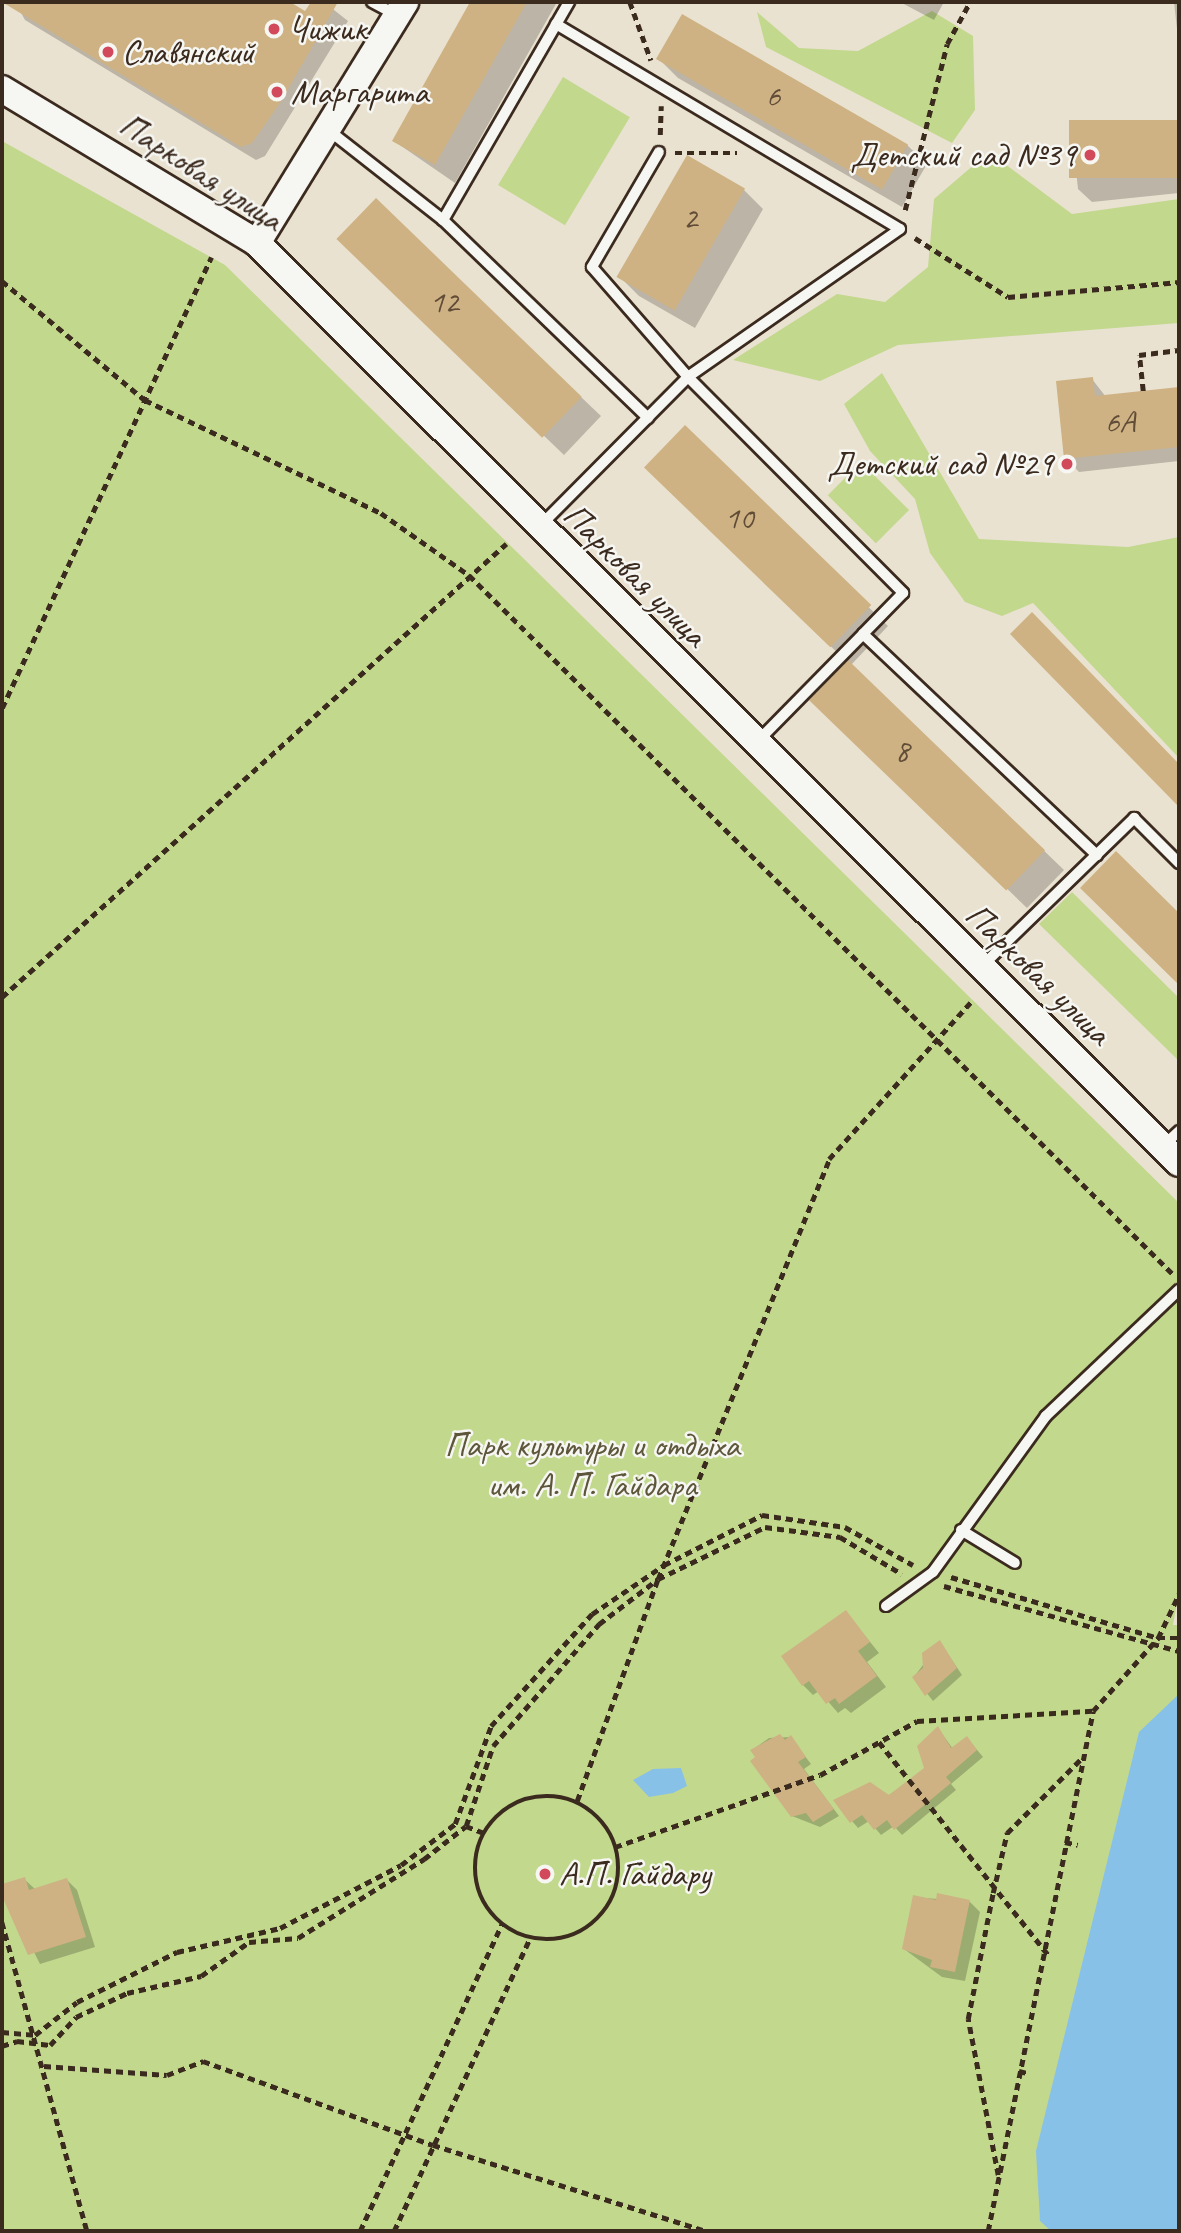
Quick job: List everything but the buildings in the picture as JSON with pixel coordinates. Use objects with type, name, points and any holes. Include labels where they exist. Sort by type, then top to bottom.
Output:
[{"type":"street","points":[[257,243],[400,9]]},
{"type":"street","name":"Парковая улица","points":[[2,89],[257,243],[538,528],[981,967],[1174,1147]]},
{"type":"lane","points":[[372,2],[400,9]]},
{"type":"lane","points":[[443,220],[569,2]]},
{"type":"lane","points":[[538,528],[688,377],[900,229],[556,23]]},
{"type":"lane","points":[[326,128],[443,220],[648,418]]},
{"type":"lane","points":[[659,152],[592,267],[688,377],[902,593],[755,743]]},
{"type":"lane","points":[[863,634],[1097,855]]},
{"type":"lane","points":[[981,967],[1134,818],[1179,863]]},
{"type":"lane","points":[[886,1606],[933,1572],[1046,1416],[1179,1290]]},
{"type":"lane","points":[[961,1530],[1015,1563]]},
{"type":"path","points":[[970,2],[947,44],[900,229],[1009,297],[1179,282]]},
{"type":"path","points":[[659,152],[773,153]]},
{"type":"path","points":[[2,708],[211,257]]},
{"type":"path","points":[[2,281],[145,400],[381,513],[469,576],[940,1037],[1179,1281]]},
{"type":"path","points":[[1143,391],[1139,355],[1179,350]]},
{"type":"path","points":[[2,997],[506,544]]},
{"type":"path","points":[[577,1801],[658,1579],[829,1159],[971,1002]]},
{"type":"path","points":[[2,2032],[35,2035],[76,2002],[177,1952],[280,1928],[401,1865],[455,1824],[491,1726],[592,1614],[664,1565],[762,1515],[845,1527],[933,1572],[1157,1638],[1179,1638]]},
{"type":"path","points":[[2,2046],[17,2041],[39,2048],[62,2039],[76,2017],[127,1993],[201,1976],[249,1942],[298,1938],[466,1826],[493,1746],[599,1624],[658,1579],[765,1527],[840,1537],[920,1579],[1150,1646],[1179,1651]]},
{"type":"path","points":[[988,2231],[1041,1951],[1093,1711],[1157,1638],[1179,1594]]},
{"type":"path","points":[[615,1847],[820,1775],[917,1721],[1093,1711]]},
{"type":"path","points":[[879,1742],[993,1893],[1041,1951],[1050,1957]]},
{"type":"path","points":[[999,2179],[968,2019],[993,1893],[1007,1833],[1084,1756]]},
{"type":"path","points":[[526,1798],[577,1801],[594,1813],[615,1847],[619,1878],[597,1920],[555,1940],[530,1938],[502,1924],[479,1894],[474,1871],[484,1833],[505,1808],[526,1798]]},
{"type":"path","points":[[466,1826],[484,1833]]},
{"type":"path","points":[[1065,1842],[1078,1845]]},
{"type":"path","points":[[2,1923],[44,2066],[87,2231]]},
{"type":"path","points":[[360,2231],[502,1924]]},
{"type":"path","points":[[394,2231],[530,1938]]},
{"type":"path","points":[[44,2066],[167,2075],[203,2061],[433,2145],[705,2231]]},
{"type":"path","points":[[1019,2071],[1027,2073]]},
{"type":"green space","points":[[932,11],[973,36],[975,110],[952,143],[766,47],[757,12],[799,48],[858,51]]},
{"type":"green space","points":[[563,77],[630,117],[565,225],[498,185]]},
{"type":"green space","name":"Парк культуры и отдыха им. А. П. Гайдара","points":[[2,141],[225,265],[1179,1203],[1179,1592],[1173,1625],[1179,1625],[1179,2231],[2,2231]]},
{"type":"green space","points":[[989,152],[1072,214],[1179,199],[1179,323],[898,345],[820,381],[733,360],[837,294],[885,302],[928,267],[934,199]]},
{"type":"green space","points":[[882,373],[979,539],[1128,547],[1179,537],[1179,758],[1033,603],[1002,616],[965,602],[930,553],[915,499],[870,451],[844,404]]},
{"type":"green space","points":[[861,462],[909,510],[876,543],[828,495]]},
{"type":"green space","points":[[1072,892],[1179,998],[1179,1061],[1039,924]]},
{"type":"water","points":[[1179,1694],[1179,2231],[1051,2231],[1040,2221],[1036,2151],[1139,1732]]},
{"type":"water","points":[[681,1768],[687,1786],[673,1793],[649,1797],[633,1780],[653,1769]]},
{"type":"place","name":"Чижик","points":[[274,29]]},
{"type":"place","name":"Славянский","points":[[108,52]]},
{"type":"place","name":"Маргарита","points":[[277,92]]},
{"type":"place","name":"Детский сад №39","points":[[1090,155]]},
{"type":"place","name":"Детский сад №29","points":[[1067,464]]},
{"type":"place","name":"А.П. Гайдару","points":[[545,1874]]}]
